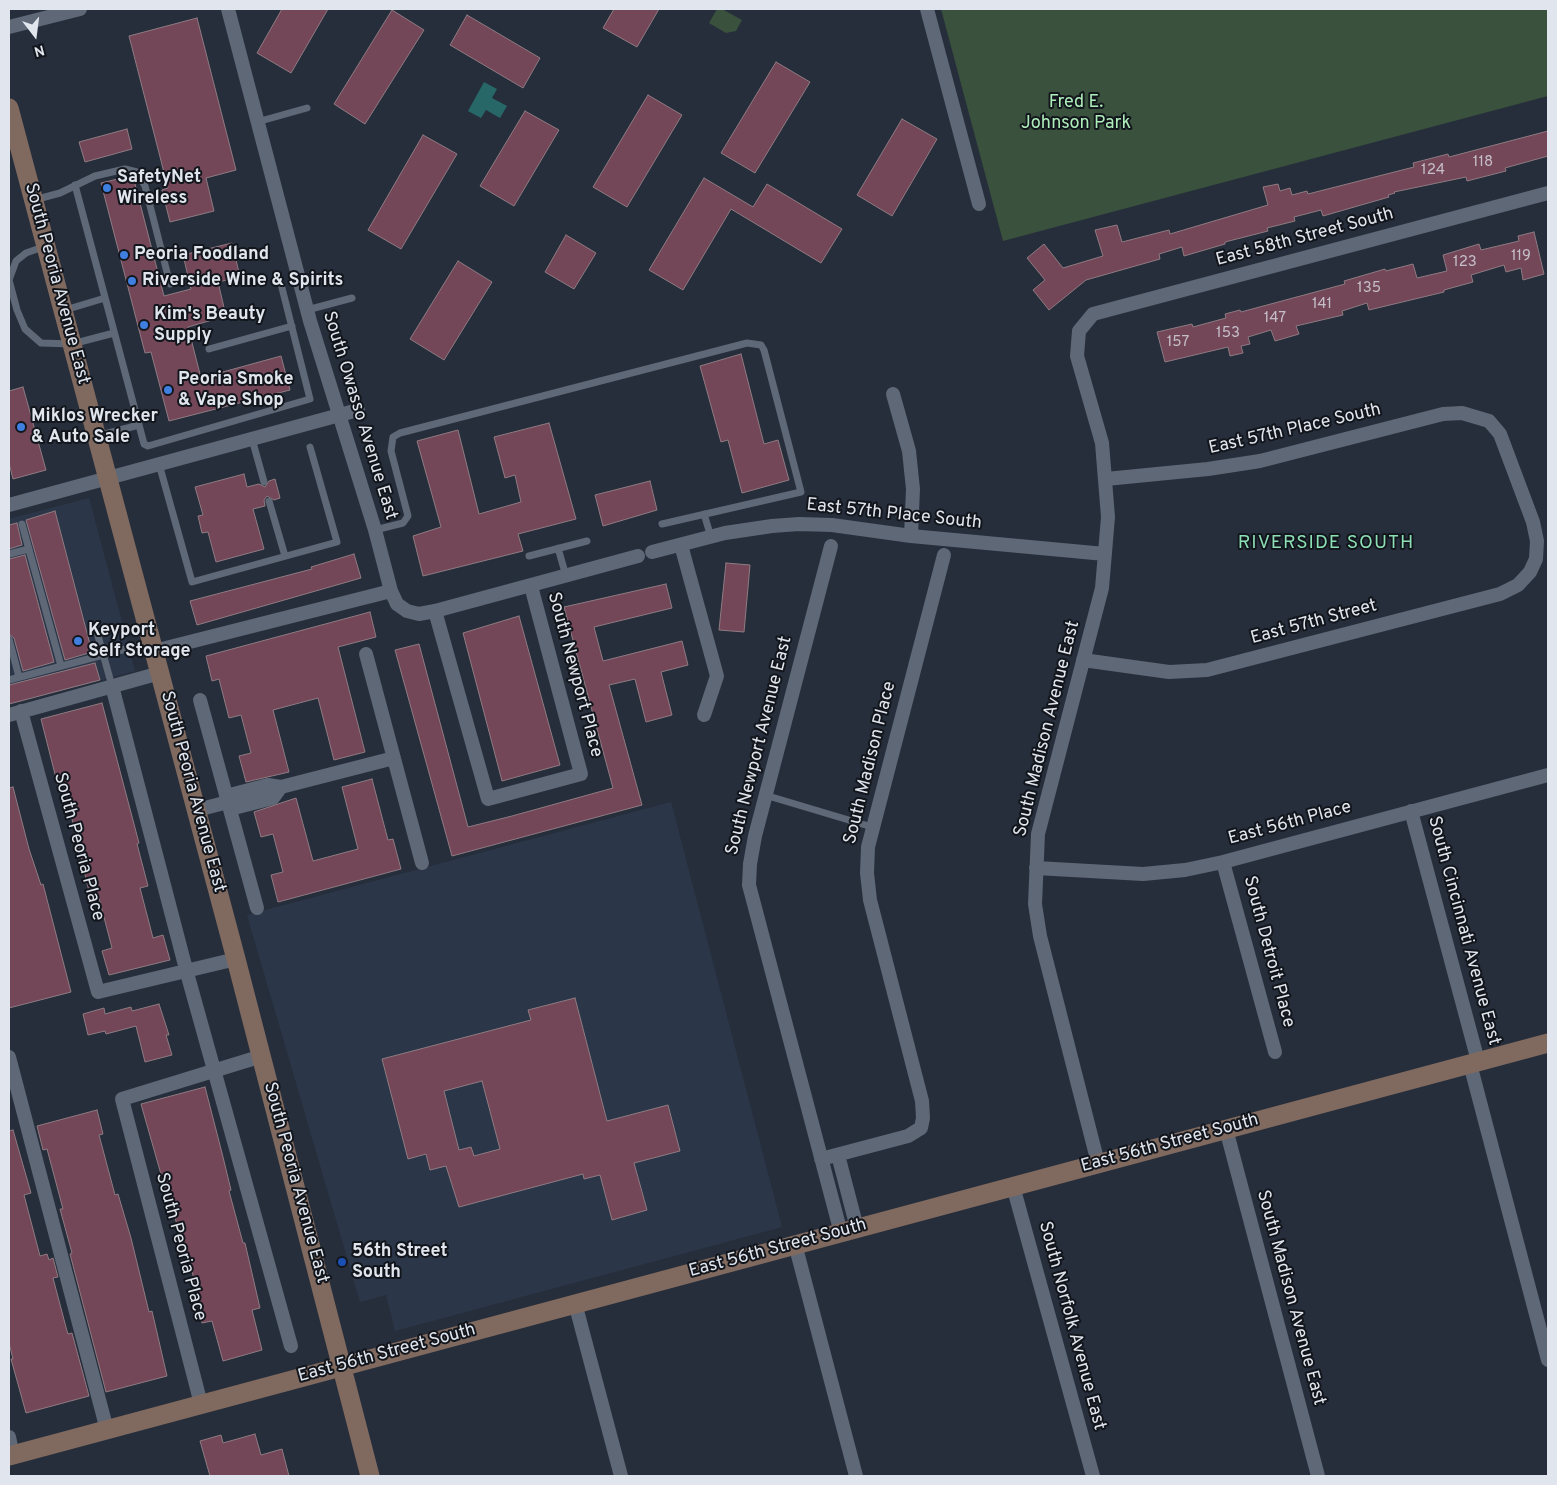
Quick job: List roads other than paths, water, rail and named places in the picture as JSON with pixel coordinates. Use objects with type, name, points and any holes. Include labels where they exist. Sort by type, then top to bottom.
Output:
[{"type":"street","points":[[9,27],[80,9]]},
{"type":"street","name":"South Owasso Avenue East","points":[[228,9],[307,310],[375,530],[391,591],[397,604],[407,611],[419,614],[435,611]]},
{"type":"street","points":[[927,9],[979,204]]},
{"type":"street","name":"South Peoria Avenue East","points":[[9,108],[262,1056],[370,1476]]},
{"type":"street","name":"East 58th Street South","points":[[1079,331],[1093,314],[1548,192]]},
{"type":"street","name":"South Madison Avenue East","points":[[1079,331],[1077,356],[1102,443],[1108,517],[1102,588],[1038,834],[1035,904],[1040,936],[1098,1163]]},
{"type":"street","points":[[893,394],[909,451],[913,489],[911,536]]},
{"type":"street","points":[[9,505],[358,410]]},
{"type":"street","name":"East 57th Place South","points":[[1106,479],[1208,469],[1260,461],[1443,414],[1462,412],[1489,421],[1500,434],[1507,448],[1533,522],[1537,541],[1536,559]]},
{"type":"street","name":"East 57th Place South","points":[[652,552],[752,528],[799,524],[832,525],[911,536],[1105,554]]},
{"type":"street","points":[[681,545],[716,676],[704,715]]},
{"type":"street","name":"South Newport Avenue East","points":[[831,546],[765,795],[750,864],[749,886],[821,1159],[849,1231]]},
{"type":"street","name":"South Madison Place","points":[[838,1155],[908,1136],[921,1128],[923,1118],[922,1101],[870,900],[867,873],[868,847],[872,827],[944,555]]},
{"type":"street","points":[[435,611],[638,556]]},
{"type":"street","name":"East 57th Street","points":[[1083,660],[1169,672],[1207,670],[1500,594],[1518,585],[1530,572],[1536,559]]},
{"type":"street","name":"South Newport Place","points":[[435,611],[488,799],[580,774],[531,586]]},
{"type":"street","points":[[153,647],[391,591]]},
{"type":"street","points":[[366,654],[422,863]]},
{"type":"street","points":[[15,713],[160,673]]},
{"type":"street","points":[[112,686],[187,973],[291,1346]]},
{"type":"street","points":[[200,700],[257,908]]},
{"type":"street","name":"South Peoria Place","points":[[15,713],[98,992],[187,973]]},
{"type":"street","points":[[197,810],[228,802],[273,798],[281,787],[394,758]]},
{"type":"street","name":"East 56th Place","points":[[1036,868],[1143,874],[1185,870],[1224,862],[1548,775]]},
{"type":"street","name":"South Cincinnati Avenue East","points":[[1411,811],[1548,1360]]},
{"type":"street","name":"South Detroit Place","points":[[1224,862],[1275,1052]]},
{"type":"street","points":[[187,973],[236,959]]},
{"type":"street","name":"East 56th Street South","points":[[10,1449],[107,1430],[1548,1042]]},
{"type":"street","points":[[214,1070],[262,1056]]},
{"type":"street","points":[[9,1057],[107,1430]]},
{"type":"street","name":"South Peoria Place","points":[[201,1404],[122,1099],[214,1070]]},
{"type":"street","name":"South Madison Avenue East","points":[[1226,1129],[1318,1476]]},
{"type":"street","points":[[821,1159],[838,1155],[849,1231]]},
{"type":"street","name":"South Norfolk Avenue East","points":[[1013,1186],[1093,1476]]},
{"type":"street","points":[[795,1244],[856,1476]]},
{"type":"street","points":[[575,1303],[621,1476]]},
{"type":"lane","points":[[257,122],[307,108]]},
{"type":"lane","points":[[34,200],[60,193],[95,176],[120,170],[137,172],[145,186],[170,284]]},
{"type":"lane","points":[[75,185],[144,444],[148,446],[308,400],[310,397],[281,284]]},
{"type":"lane","points":[[46,246],[26,253],[11,268],[9,280],[17,310],[25,329],[41,343],[72,344],[114,333]]},
{"type":"lane","points":[[63,310],[105,298]]},
{"type":"lane","points":[[307,310],[352,298]]},
{"type":"lane","points":[[208,349],[292,326]]},
{"type":"lane","points":[[375,530],[403,523],[408,516],[391,451],[393,437],[400,432],[747,343],[761,345],[764,350],[802,492],[662,524]]},
{"type":"lane","points":[[97,436],[139,425]]},
{"type":"lane","points":[[252,439],[264,482]]},
{"type":"lane","points":[[160,464],[192,582],[338,542],[310,447]]},
{"type":"lane","points":[[269,501],[285,556]]},
{"type":"lane","points":[[704,514],[711,537]]},
{"type":"lane","points":[[22,524],[61,666]]},
{"type":"lane","points":[[530,556],[587,541]]},
{"type":"lane","points":[[558,548],[566,576]]},
{"type":"lane","points":[[9,554],[29,549]]},
{"type":"lane","points":[[98,636],[112,686]]},
{"type":"lane","points":[[9,639],[20,677]]},
{"type":"lane","points":[[9,680],[104,655],[153,647]]},
{"type":"lane","points":[[765,795],[872,827]]},
{"type":"place","name":"SafetyNet Wireless","points":[[107,188]]},
{"type":"place","name":"Peoria Foodland","points":[[124,255]]},
{"type":"place","name":"Riverside Wine & Spirits","points":[[132,281]]},
{"type":"place","name":"Kim's Beauty Supply","points":[[144,325]]},
{"type":"place","name":"Peoria Smoke & Vape Shop","points":[[168,390]]},
{"type":"place","name":"Miklos Wrecker & Auto Sale","points":[[21,427]]},
{"type":"place","name":"Keyport Self Storage","points":[[78,641]]},
{"type":"place","name":"56th Street South","points":[[342,1262]]},
{"type":"district","name":"RIVERSIDE SOUTH","points":[[1326,544]]},
{"type":"park label","name":"Fred E. Johnson Park","points":[[1076,113]]}]
